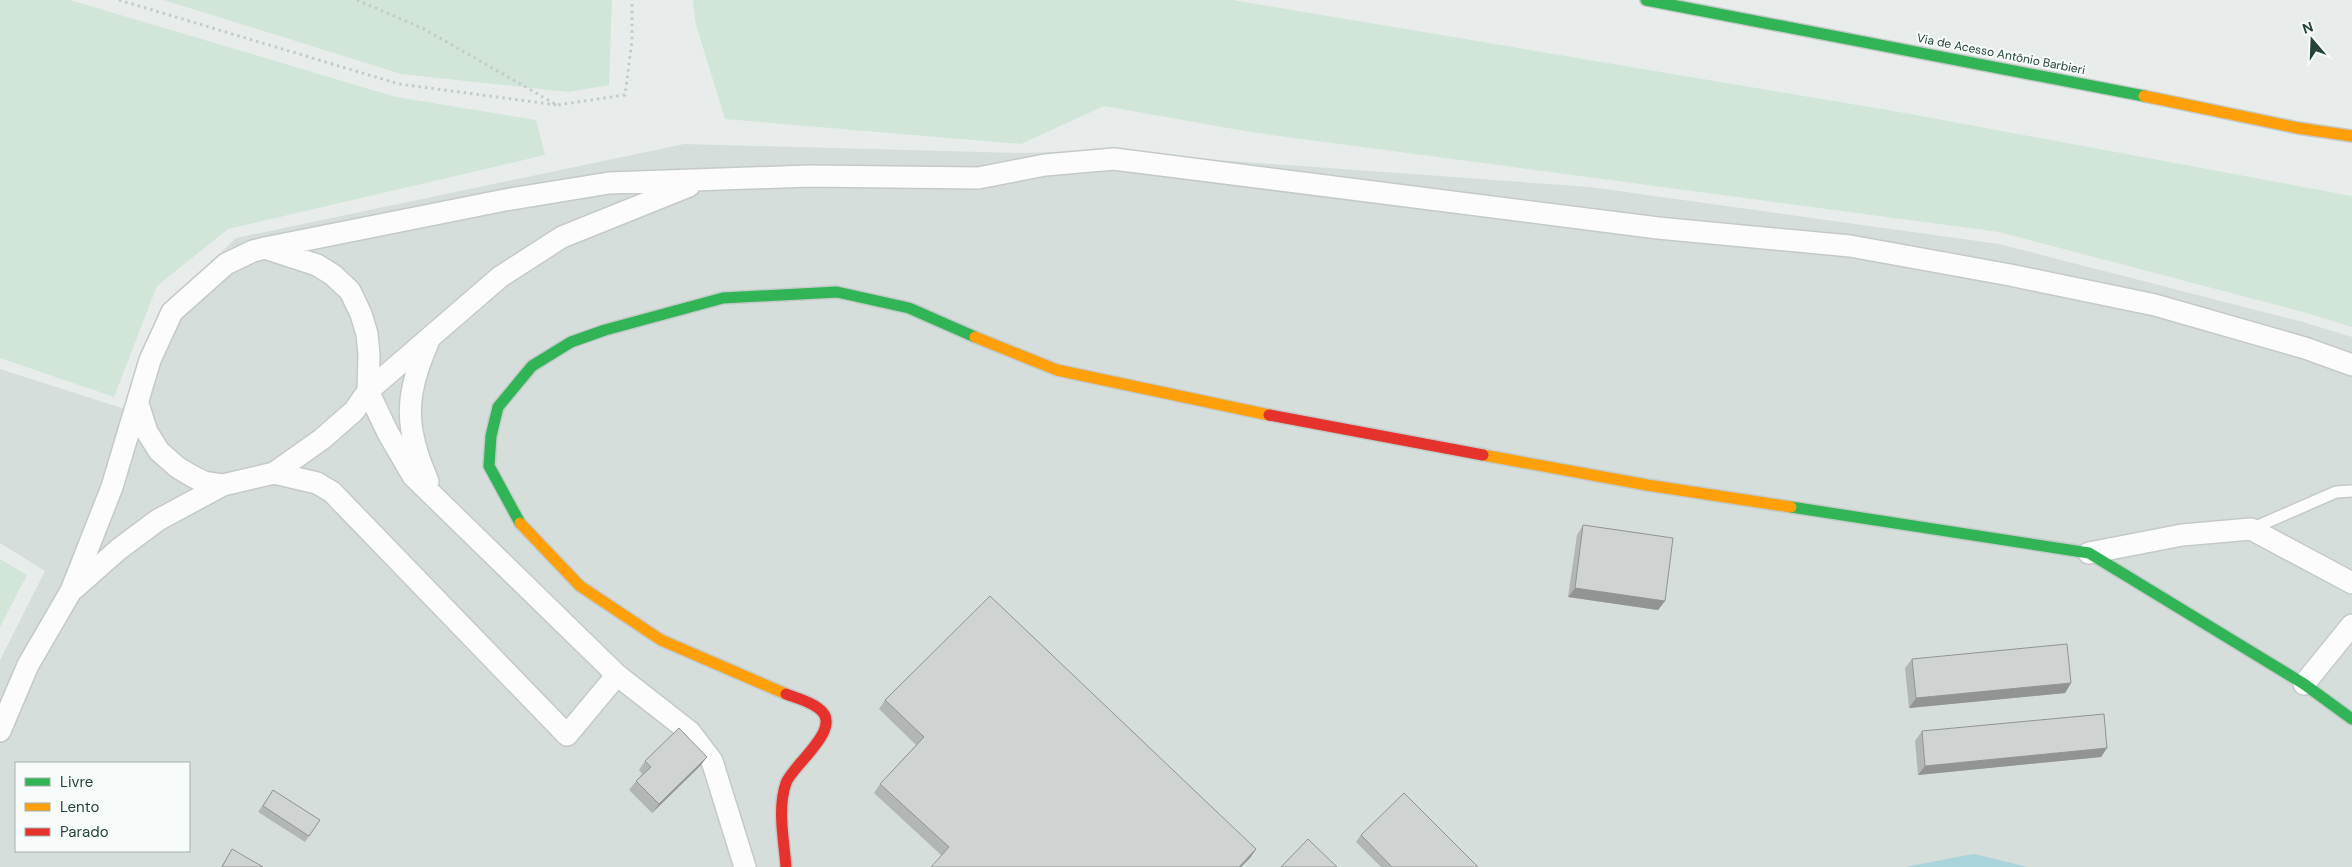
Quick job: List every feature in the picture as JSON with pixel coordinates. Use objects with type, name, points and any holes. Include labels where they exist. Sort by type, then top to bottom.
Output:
[{"type":"street","name":"Via de Acesso Antônio Barbieri","points":[[1646,0],[2139,95],[2298,128],[2352,136]]},
{"type":"street","points":[[0,731],[28,665],[71,591],[112,487],[150,360],[172,312],[226,264],[252,251],[505,200],[609,183],[809,176],[978,178],[1045,166],[1114,159],[1658,228],[1850,246],[2010,275],[2155,305],[2305,348],[2352,364]]},
{"type":"street","points":[[71,591],[158,520],[223,485],[274,473],[322,439],[354,411],[368,391],[500,277],[562,237],[705,179]]},
{"type":"street","points":[[265,248],[317,265],[333,275],[350,291],[367,334],[369,355],[368,391],[388,433],[413,476],[617,674],[690,732],[712,761],[745,867]]},
{"type":"street","points":[[786,867],[782,798],[786,780],[794,768],[824,736],[828,726],[825,713],[819,708],[661,640],[580,586],[522,528],[490,466],[491,436],[498,407],[532,366],[571,342],[605,330],[723,298],[837,292],[909,308],[1019,356],[1057,370],[1115,383],[1300,421],[1647,485],[2089,554],[2138,581],[2304,684],[2352,719]]},
{"type":"street","points":[[432,335],[415,375],[409,408],[412,436],[419,461],[437,499]]},
{"type":"street","points":[[138,404],[147,432],[159,451],[177,467],[192,476],[204,482],[223,485]]},
{"type":"street","points":[[274,473],[317,483],[332,492],[567,735],[617,674]]},
{"type":"street","points":[[2089,554],[2182,535],[2251,529],[2352,583]]},
{"type":"street","points":[[2304,684],[2352,625]]},
{"type":"lane","points":[[2251,529],[2336,492],[2352,491]]},
{"type":"path","points":[[119,0],[399,84],[557,105],[625,95],[632,41],[632,0]]},
{"type":"path","points":[[357,0],[424,29],[557,105]]},
{"type":"shaded area","points":[[684,144],[1018,153],[1093,151],[1590,187],[1999,244],[2303,322],[2352,337],[2352,867],[0,867],[0,660],[45,571],[0,543],[0,369],[125,409],[166,304],[236,238]]},
{"type":"green space","points":[[0,0],[70,0],[396,97],[536,120],[545,155],[228,229],[157,286],[114,397],[0,358]]},
{"type":"green space","points":[[164,0],[612,0],[609,85],[569,92],[401,74]]},
{"type":"green space","points":[[693,0],[1233,0],[1905,113],[2352,196],[2352,327],[2303,312],[1999,232],[1250,132],[1104,106],[1021,144],[725,119],[696,25]]},
{"type":"green space","points":[[0,559],[27,575],[0,627]]},
{"type":"water","points":[[1973,854],[2028,867],[1905,867]]},
{"type":"building","points":[[1583,525],[1673,538],[1665,601],[1575,588]]},
{"type":"building","points":[[990,596],[1256,849],[1239,867],[931,867],[949,847],[880,784],[924,737],[885,700]]},
{"type":"building","points":[[2067,644],[2071,683],[1916,698],[1912,659]]},
{"type":"building","points":[[2104,714],[2107,748],[1925,766],[1922,731]]},
{"type":"building","points":[[679,728],[707,757],[659,804],[636,781],[651,767],[645,761]]},
{"type":"building","points":[[273,790],[320,820],[309,836],[263,806]]},
{"type":"building","points":[[1404,793],[1478,867],[1392,867],[1361,835]]},
{"type":"building","points":[[1308,839],[1337,867],[1281,867]]},
{"type":"building","points":[[232,849],[263,867],[222,867]]},
{"type":"traffic: fast","points":[[1646,0],[2144,96]]},
{"type":"traffic: fast","points":[[520,523],[489,466],[491,436],[498,407],[532,366],[571,342],[605,330],[723,298],[837,292],[909,308],[975,337]]},
{"type":"traffic: fast","points":[[1791,507],[2089,553],[2304,684],[2352,719]]},
{"type":"traffic: slow","points":[[2144,96],[2298,128],[2352,136]]},
{"type":"traffic: slow","points":[[975,337],[1057,370],[1269,415]]},
{"type":"traffic: slow","points":[[1483,455],[1647,485],[1791,507]]},
{"type":"traffic: slow","points":[[520,523],[580,586],[661,640],[786,694]]},
{"type":"traffic: jam","points":[[1269,415],[1483,455]]},
{"type":"traffic: jam","points":[[786,694],[818,708],[825,716],[826,725],[815,746],[791,775],[783,793],[782,814],[786,867]]}]
